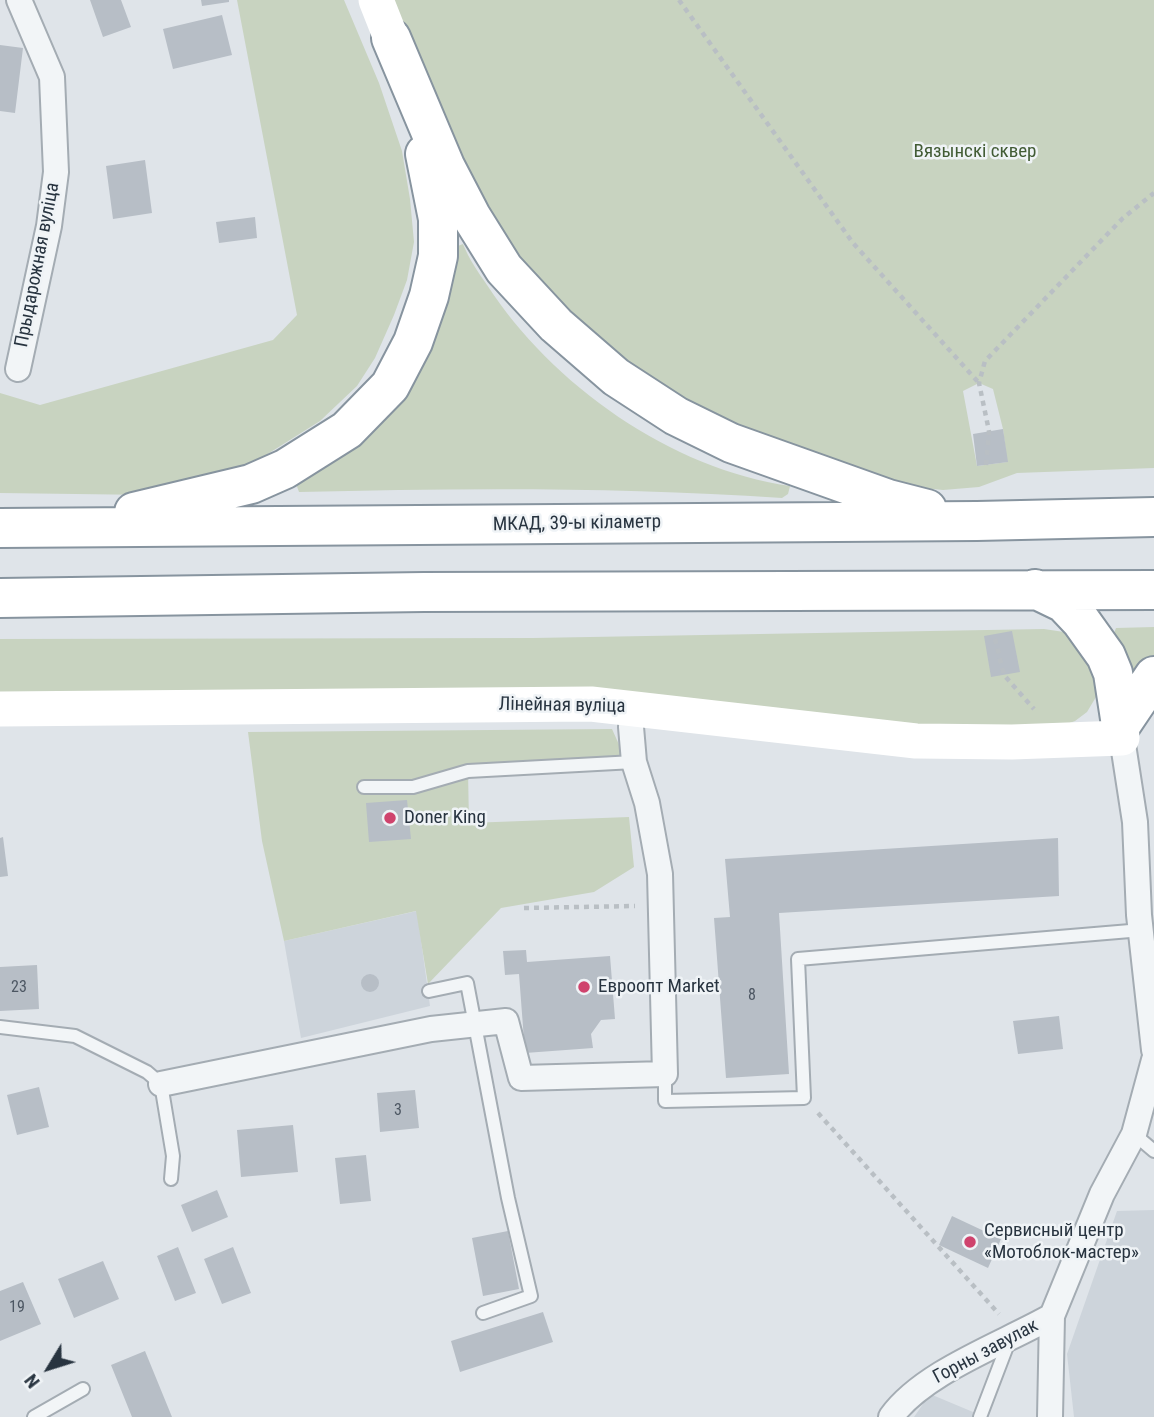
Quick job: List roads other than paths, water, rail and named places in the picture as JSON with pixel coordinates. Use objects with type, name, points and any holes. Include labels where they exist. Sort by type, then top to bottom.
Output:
[{"type":"highway","points":[[391,38],[445,166],[471,216],[505,269],[556,326],[616,377],[676,416],[731,443],[888,499],[977,521]]},
{"type":"highway","points":[[62,529],[251,484],[285,469],[347,430],[390,386],[413,342],[429,296],[438,256],[438,219],[425,150],[391,38]]},
{"type":"highway","name":"МКАД, 39-ы кіламетр","points":[[0,528],[977,521],[1154,517]]},
{"type":"highway","points":[[1034,589],[1063,603],[1081,621],[1106,656],[1113,673],[1121,732]]},
{"type":"highway","points":[[0,598],[424,592],[1154,590]]},
{"type":"highway","points":[[1121,732],[1154,676]]},
{"type":"street","name":"Прыдарожная вуліца","points":[[18,369],[49,226],[56,172],[52,77],[19,0]]},
{"type":"street","points":[[376,0],[391,38]]},
{"type":"street","name":"Лінейная вуліца","points":[[0,709],[577,704],[916,741],[1062,740],[1121,732]]},
{"type":"street","points":[[161,1084],[431,1029],[506,1021],[521,1079],[665,1074],[660,874],[649,815],[634,762],[632,708]]},
{"type":"street","points":[[1121,732],[1144,821],[1145,920],[1154,1050]]},
{"type":"street","name":"Горны завулак","points":[[1050,1417],[1052,1316],[1102,1194],[1134,1135],[1154,1060]]},
{"type":"street","name":"Горны завулак","points":[[891,1417],[900,1405],[933,1378],[1052,1316]]},
{"type":"lane","points":[[364,788],[413,787],[468,771],[634,762]]},
{"type":"lane","points":[[665,1074],[665,1101],[804,1098],[798,959],[1145,920]]},
{"type":"lane","points":[[429,991],[467,983],[508,1198],[531,1296],[484,1313]]},
{"type":"lane","points":[[0,1027],[75,1036],[146,1072],[161,1084],[173,1156],[171,1179]]},
{"type":"lane","points":[[1134,1135],[1154,1151]]},
{"type":"lane","points":[[980,1417],[1014,1338]]},
{"type":"lane","points":[[34,1417],[83,1389]]},
{"type":"place","name":"Doner King","points":[[390,818]]},
{"type":"place","name":"Евроопт Market","points":[[584,987]]},
{"type":"place","name":"Сервисный центр «Мотоблок-мастер»","points":[[970,1242]]},
{"type":"park label","name":"Вязынскі сквер","points":[[975,152]]}]
